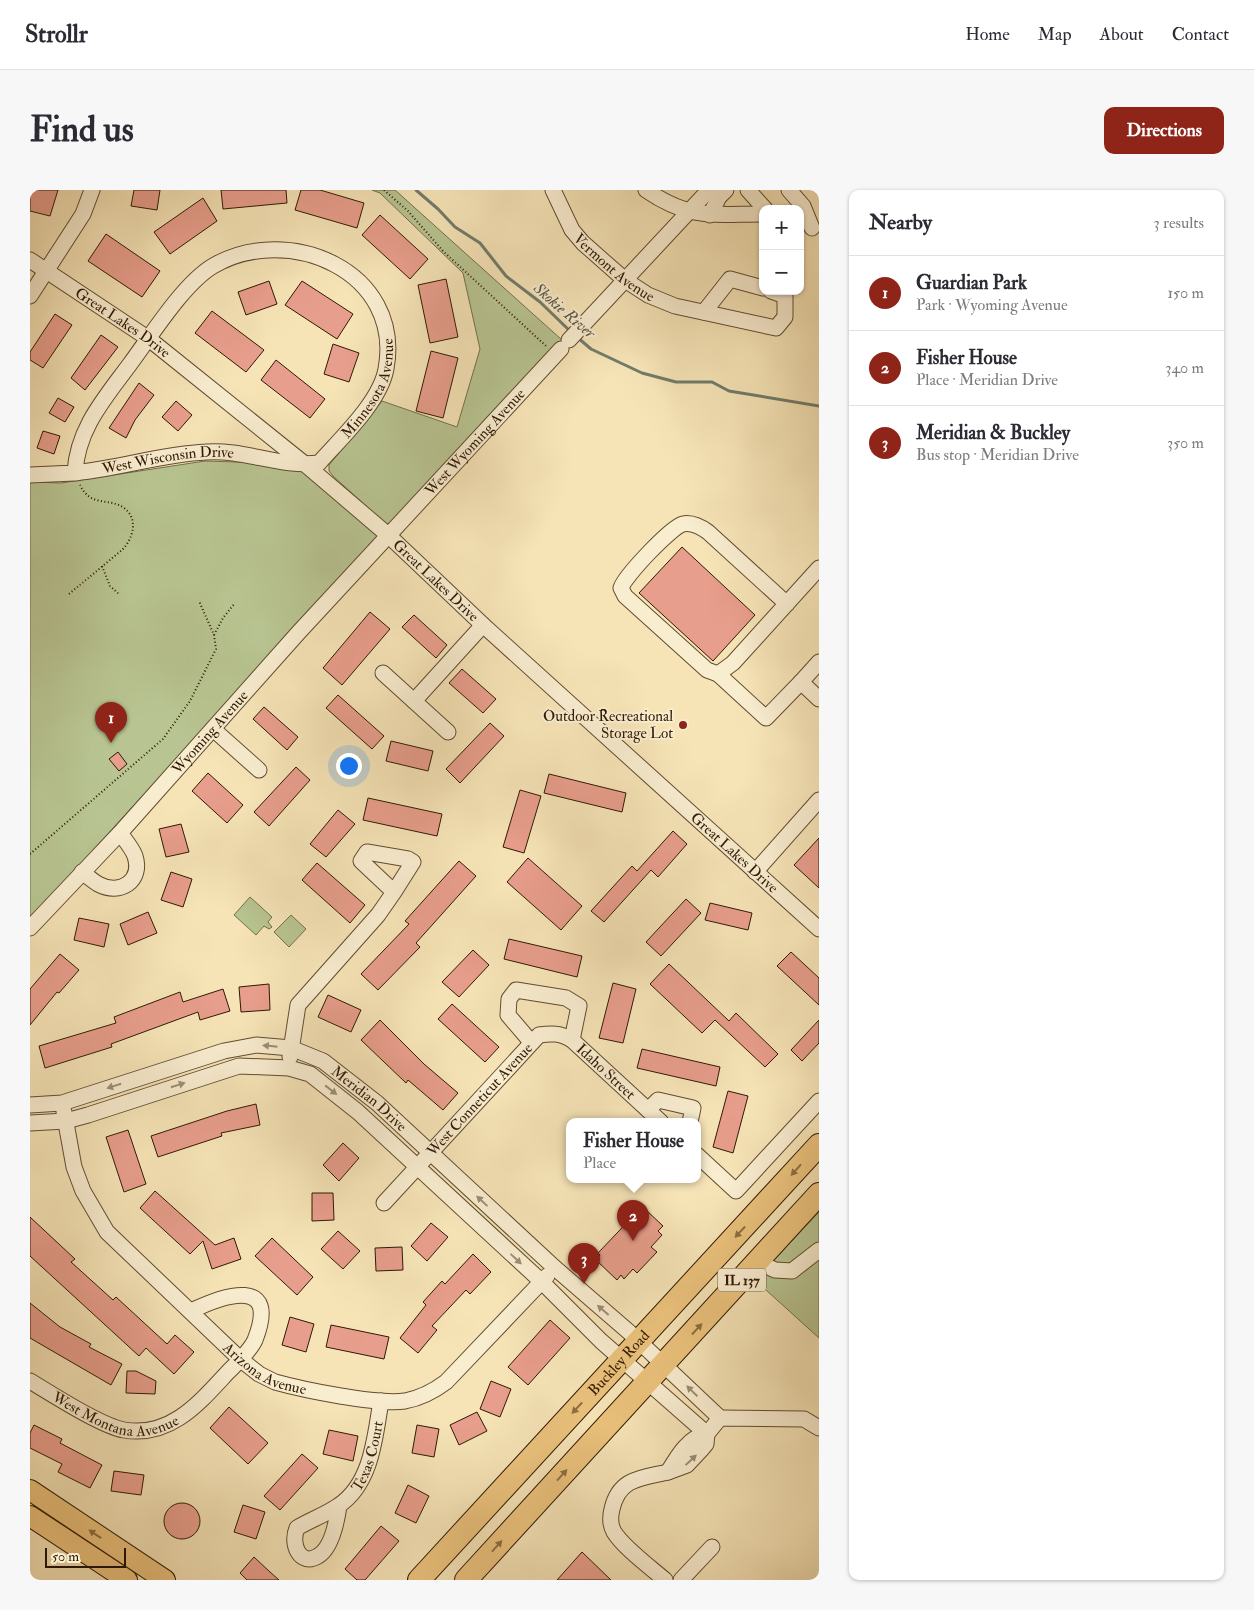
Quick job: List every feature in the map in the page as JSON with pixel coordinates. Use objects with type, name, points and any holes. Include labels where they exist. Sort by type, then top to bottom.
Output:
[{"type":"highway","name":"Buckley Road","points":[[419,1580],[640,1342],[819,1145]]},
{"type":"highway","name":"IL 137","points":[[466,1580],[819,1194]]},
{"type":"main road","points":[[30,1490],[165,1580]]},
{"type":"main road","points":[[30,1516],[127,1580]]},
{"type":"street","points":[[30,296],[83,214],[92,190]]},
{"type":"street","name":"Vermont Avenue","points":[[553,190],[572,230],[625,280],[648,295],[675,306],[776,328],[786,317],[784,296],[781,295]]},
{"type":"street","points":[[646,190],[667,205],[689,212],[710,215],[759,214]]},
{"type":"street","points":[[689,212],[709,190]]},
{"type":"street","points":[[710,215],[719,197],[726,190]]},
{"type":"street","points":[[748,190],[761,205]]},
{"type":"street","points":[[789,190],[803,206],[811,227]]},
{"type":"street","name":"West Wyoming Avenue","points":[[388,535],[560,346],[583,325],[689,212]]},
{"type":"street","name":"Minnesota Avenue","points":[[78,472],[81,440],[87,425],[148,339],[187,289],[211,267],[237,255],[270,249],[292,250],[312,254],[330,261],[364,286],[375,300],[387,331],[386,369],[378,391],[319,463],[306,465]]},
{"type":"street","name":"Great Lakes Drive","points":[[30,260],[48,270],[148,339],[306,465],[388,535],[483,625],[819,929]]},
{"type":"street","points":[[704,312],[717,293],[730,279],[759,287]]},
{"type":"street","name":"West Wisconsin Drive","points":[[30,475],[78,472],[207,452],[244,454],[306,465]]},
{"type":"street","points":[[787,604],[701,528],[685,523],[671,531],[622,584],[622,592],[707,670],[718,674],[766,718],[819,662]]},
{"type":"street","name":"Wyoming Avenue","points":[[30,928],[120,833],[388,535]]},
{"type":"street","points":[[718,674],[733,663],[819,568]]},
{"type":"street","points":[[414,701],[483,625]]},
{"type":"street","points":[[383,673],[448,732]]},
{"type":"street","points":[[801,682],[819,699]]},
{"type":"street","points":[[213,728],[259,770]]},
{"type":"street","points":[[755,872],[819,800]]},
{"type":"street","points":[[82,872],[99,884],[112,888],[125,887],[134,879],[137,866],[135,854],[120,833]]},
{"type":"street","points":[[289,1068],[298,1006],[394,892]]},
{"type":"street","points":[[531,1042],[508,1016],[509,1000],[516,990],[566,998],[579,1006],[572,1040]]},
{"type":"street","name":"West Conneticut Avenue","points":[[384,1203],[539,1035],[550,1033],[562,1034],[572,1040]]},
{"type":"street","name":"Idaho Street","points":[[572,1040],[657,1118]]},
{"type":"street","name":"Meridian Drive","points":[[30,1105],[62,1103],[224,1051],[256,1045],[291,1048],[323,1062],[342,1074],[640,1342],[720,1418]]},
{"type":"street","name":"Meridian Drive","points":[[30,1124],[66,1121],[239,1066],[289,1068],[310,1074],[358,1112],[542,1282],[622,1360],[706,1434]]},
{"type":"street","points":[[648,1110],[658,1100],[693,1108],[691,1118]]},
{"type":"street","points":[[701,1159],[736,1191],[819,1101]]},
{"type":"street","name":"Arizona Avenue","points":[[62,1103],[74,1167],[95,1215],[107,1232],[240,1359],[259,1374],[275,1382],[381,1401],[404,1401],[433,1392],[446,1382],[556,1268]]},
{"type":"street","points":[[758,1262],[774,1270],[792,1271],[819,1250]]},
{"type":"street","name":"West Montana Avenue","points":[[30,1381],[123,1430],[139,1431],[172,1423],[187,1414],[240,1359],[254,1341],[258,1328],[259,1307],[255,1299],[245,1294],[216,1299],[191,1311]]},
{"type":"street","name":"Texas Court","points":[[339,1506],[353,1491],[366,1470],[376,1436],[381,1401]]},
{"type":"street","points":[[665,1580],[619,1538],[611,1524],[615,1497],[623,1486],[638,1479],[668,1472],[676,1458],[697,1436],[706,1434],[720,1418],[804,1419],[819,1428]]},
{"type":"street","points":[[681,1580],[712,1547]]},
{"type":"path","points":[[384,190],[408,211],[443,251],[560,346]]},
{"type":"path","points":[[70,594],[129,543],[132,525],[130,515],[123,508],[101,503],[83,491],[79,483],[78,472]]},
{"type":"path","points":[[102,566],[110,586],[120,595]]},
{"type":"path","points":[[30,854],[162,739],[190,701],[212,662],[216,649],[214,635],[199,601]]},
{"type":"path","points":[[214,635],[223,618],[235,604]]},
{"type":"green space","points":[[372,190],[395,190],[562,340],[393,523],[386,524],[333,476],[329,471],[329,465],[382,401],[457,427],[480,349],[463,273],[380,193]]},
{"type":"green space","points":[[205,461],[298,464],[376,532],[378,538],[30,919],[30,482],[61,483]]},
{"type":"green space","points":[[250,897],[272,917],[268,922],[272,927],[269,929],[264,926],[256,935],[234,915]]},
{"type":"green space","points":[[291,915],[306,929],[289,947],[274,932]]},
{"type":"green space","points":[[819,1212],[819,1338],[755,1280]]},
{"type":"building","points":[[30,190],[58,190],[50,216],[30,211]]},
{"type":"building","points":[[134,190],[160,190],[157,210],[131,206]]},
{"type":"building","points":[[221,190],[286,190],[287,203],[223,209]]},
{"type":"building","points":[[301,190],[320,190],[364,203],[357,228],[295,210]]},
{"type":"building","points":[[203,198],[217,221],[170,254],[154,232]]},
{"type":"building","points":[[380,215],[428,259],[410,279],[362,235]]},
{"type":"building","points":[[106,234],[160,271],[142,297],[88,261]]},
{"type":"building","points":[[446,279],[458,337],[430,343],[418,285]]},
{"type":"building","points":[[269,281],[277,304],[246,315],[238,292]]},
{"type":"building","points":[[302,281],[353,314],[337,339],[285,305]]},
{"type":"building","points":[[212,311],[264,350],[246,372],[195,333]]},
{"type":"building","points":[[55,314],[72,325],[43,368],[30,360],[30,352]]},
{"type":"building","points":[[101,335],[118,347],[85,390],[71,378]]},
{"type":"building","points":[[333,344],[359,353],[349,382],[324,374]]},
{"type":"building","points":[[431,351],[458,358],[443,418],[416,411]]},
{"type":"building","points":[[276,360],[325,399],[310,418],[261,380]]},
{"type":"building","points":[[139,383],[154,395],[135,420],[126,438],[109,428]]},
{"type":"building","points":[[58,398],[74,407],[65,422],[49,413]]},
{"type":"building","points":[[176,401],[192,415],[178,431],[162,417]]},
{"type":"building","points":[[43,431],[60,436],[54,454],[37,448]]},
{"type":"building","points":[[682,547],[755,615],[713,661],[639,593]]},
{"type":"building","points":[[370,612],[390,629],[342,685],[323,668]]},
{"type":"building","points":[[414,615],[447,645],[436,658],[402,627]]},
{"type":"building","points":[[462,669],[496,699],[483,713],[449,683]]},
{"type":"building","points":[[338,695],[384,736],[372,749],[326,708]]},
{"type":"building","points":[[264,707],[298,737],[287,750],[253,719]]},
{"type":"building","points":[[490,723],[504,736],[460,783],[446,769]]},
{"type":"building","points":[[391,741],[433,751],[428,771],[386,761]]},
{"type":"building","points":[[118,752],[127,764],[119,771],[109,759]]},
{"type":"building","points":[[296,767],[310,780],[269,826],[254,812]]},
{"type":"building","points":[[208,773],[243,805],[227,823],[192,791]]},
{"type":"building","points":[[549,774],[626,793],[622,812],[544,793]]},
{"type":"building","points":[[520,790],[541,796],[524,853],[503,847]]},
{"type":"building","points":[[368,798],[442,814],[437,836],[363,820]]},
{"type":"building","points":[[338,810],[355,824],[326,857],[310,844]]},
{"type":"building","points":[[181,824],[189,852],[166,857],[159,829]]},
{"type":"building","points":[[673,831],[687,844],[658,877],[651,870],[604,922],[591,911],[632,866],[637,871]]},
{"type":"building","points":[[819,838],[819,888],[794,865]]},
{"type":"building","points":[[528,858],[582,906],[561,930],[507,882]]},
{"type":"building","points":[[459,861],[476,876],[416,943],[420,947],[378,990],[361,974],[409,924],[405,921]]},
{"type":"building","points":[[317,863],[365,905],[350,923],[302,880]]},
{"type":"building","points":[[171,872],[192,879],[183,907],[161,900]]},
{"type":"building","points":[[686,899],[701,913],[661,956],[646,942]]},
{"type":"building","points":[[710,903],[752,913],[748,930],[705,920]]},
{"type":"building","points":[[148,912],[157,933],[128,945],[120,924]]},
{"type":"building","points":[[79,918],[109,924],[104,947],[74,940]]},
{"type":"building","points":[[509,939],[582,956],[577,977],[504,959]]},
{"type":"building","points":[[473,950],[489,965],[459,997],[442,982]]},
{"type":"building","points":[[791,952],[819,978],[819,1005],[777,966]]},
{"type":"building","points":[[60,954],[79,970],[59,993],[57,992],[30,1025],[30,989]]},
{"type":"building","points":[[669,964],[729,1021],[736,1013],[778,1054],[765,1067],[715,1020],[702,1033],[650,984]]},
{"type":"building","points":[[613,983],[636,989],[623,1043],[599,1038]]},
{"type":"building","points":[[269,984],[270,1010],[241,1012],[239,987]]},
{"type":"building","points":[[223,989],[230,1011],[200,1020],[198,1012],[111,1044],[112,1047],[45,1068],[39,1046],[116,1023],[114,1017],[180,992],[183,1002]]},
{"type":"building","points":[[328,995],[361,1010],[351,1032],[318,1017]]},
{"type":"building","points":[[452,1004],[499,1047],[485,1062],[438,1019]]},
{"type":"building","points":[[380,1020],[424,1064],[458,1093],[443,1110],[408,1080],[406,1083],[361,1040]]},
{"type":"building","points":[[819,1020],[819,1043],[802,1061],[791,1050]]},
{"type":"building","points":[[642,1049],[720,1067],[716,1086],[637,1068]]},
{"type":"building","points":[[728,1091],[748,1096],[733,1153],[713,1147]]},
{"type":"building","points":[[256,1104],[260,1125],[221,1133],[222,1136],[158,1157],[151,1136],[227,1111]]},
{"type":"building","points":[[128,1130],[146,1184],[124,1192],[106,1137]]},
{"type":"building","points":[[343,1143],[359,1158],[339,1181],[323,1165]]},
{"type":"building","points":[[155,1191],[215,1245],[234,1238],[241,1259],[212,1269],[203,1241],[190,1254],[140,1208]]},
{"type":"building","points":[[312,1193],[333,1193],[334,1220],[312,1221]]},
{"type":"building","points":[[645,1209],[663,1226],[658,1231],[662,1235],[651,1247],[657,1252],[637,1273],[633,1269],[624,1279],[621,1275],[617,1280],[596,1260],[600,1255],[598,1253],[637,1212],[640,1214]]},
{"type":"building","points":[[30,1217],[75,1259],[71,1262],[113,1300],[116,1297],[167,1344],[175,1335],[194,1352],[174,1374],[146,1348],[139,1356],[30,1256]]},
{"type":"building","points":[[431,1223],[448,1237],[427,1261],[411,1246]]},
{"type":"building","points":[[338,1231],[360,1251],[343,1269],[321,1249]]},
{"type":"building","points":[[272,1238],[313,1277],[297,1295],[255,1256]]},
{"type":"building","points":[[402,1247],[403,1270],[376,1271],[375,1248]]},
{"type":"building","points":[[473,1254],[491,1272],[470,1294],[466,1290],[432,1326],[437,1330],[418,1353],[400,1338],[426,1305],[423,1302],[442,1281],[445,1284]]},
{"type":"building","points":[[30,1303],[60,1327],[91,1344],[89,1347],[122,1364],[111,1385],[30,1338]]},
{"type":"building","points":[[290,1317],[314,1324],[306,1352],[282,1345]]},
{"type":"building","points":[[550,1320],[570,1338],[528,1385],[508,1367]]},
{"type":"building","points":[[331,1325],[389,1337],[384,1359],[326,1347]]},
{"type":"building","points":[[127,1371],[136,1371],[156,1381],[155,1394],[126,1393]]},
{"type":"building","points":[[491,1381],[511,1389],[500,1417],[480,1409]]},
{"type":"building","points":[[229,1407],[268,1443],[248,1464],[210,1428]]},
{"type":"building","points":[[477,1412],[487,1431],[459,1445],[450,1425]]},
{"type":"building","points":[[34,1425],[62,1439],[60,1443],[102,1465],[90,1488],[58,1472],[62,1464],[30,1448],[30,1433]]},
{"type":"building","points":[[417,1425],[439,1429],[434,1457],[412,1453]]},
{"type":"building","points":[[329,1430],[358,1436],[353,1461],[323,1454]]},
{"type":"building","points":[[302,1454],[318,1468],[280,1510],[264,1496]]},
{"type":"building","points":[[114,1471],[144,1475],[141,1495],[111,1491]]},
{"type":"building","points":[[408,1485],[429,1496],[416,1523],[395,1513]]},
{"type":"building","points":[[182,1503],[189,1504],[195,1508],[199,1514],[199,1528],[195,1534],[189,1538],[182,1539],[175,1538],[169,1534],[165,1528],[164,1521],[165,1514],[169,1508],[175,1504]]},
{"type":"building","points":[[243,1505],[265,1512],[256,1539],[234,1532]]},
{"type":"building","points":[[381,1526],[399,1541],[365,1580],[357,1580],[345,1569]]},
{"type":"building","points":[[582,1552],[611,1580],[557,1580]]},
{"type":"building","points":[[254,1557],[279,1580],[247,1580],[240,1573]]},
{"type":"waterway","name":"Skokie River","points":[[416,190],[455,227],[480,243],[506,276],[540,302],[570,331]]},
{"type":"waterway","name":"Skokie River","points":[[577,337],[591,349],[642,373],[676,382],[712,382],[729,391],[819,406]]},
{"type":"place","name":"Outdoor Recreational Storage Lot","points":[[683,725]]},
{"type":"place","name":"Guardian Park","points":[[111,743]]},
{"type":"place","name":"Fisher House","points":[[633,1241]]},
{"type":"place","name":"Meridian & Buckley","points":[[584,1284]]}]
